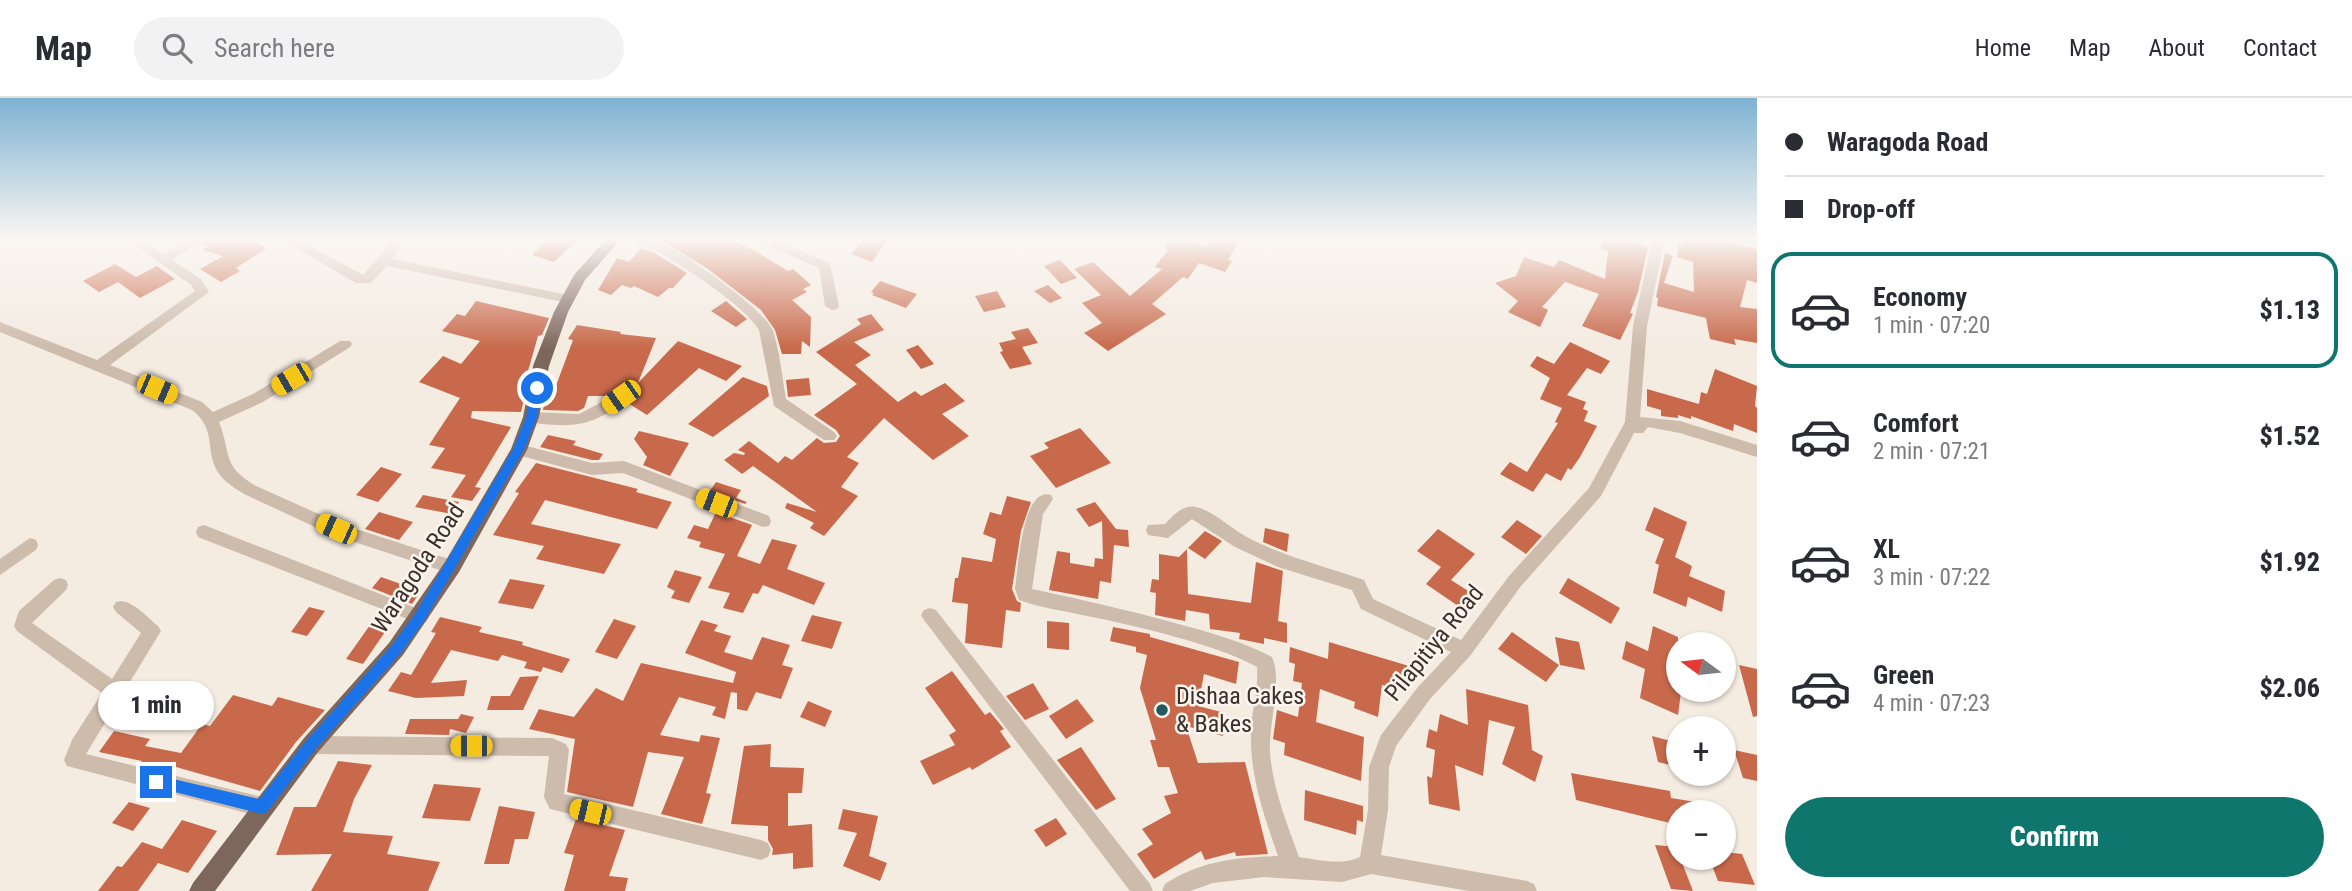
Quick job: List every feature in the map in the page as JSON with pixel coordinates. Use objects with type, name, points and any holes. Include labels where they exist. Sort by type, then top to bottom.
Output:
[{"type":"main road","name":"Waragoda Road","points":[[201,891],[310,745],[396,649],[452,567],[519,450],[531,417],[541,366],[568,299],[582,275]]},
{"type":"street","points":[[99,366],[202,292],[195,282],[185,275]]},
{"type":"street","points":[[349,275],[366,280],[371,275]]},
{"type":"street","points":[[452,275],[568,299]]},
{"type":"street","points":[[701,275],[760,320],[766,330],[779,402],[829,436]]},
{"type":"street","points":[[827,275],[832,306]]},
{"type":"street","points":[[1652,275],[1640,326],[1632,421],[1638,429],[1644,421],[1655,422],[1757,451]]},
{"type":"street","points":[[0,327],[197,406],[211,419],[221,468],[237,483],[336,529],[452,567]]},
{"type":"street","points":[[211,419],[258,398],[345,344]]},
{"type":"street","points":[[531,417],[575,422],[590,419],[621,397]]},
{"type":"street","name":"Pilapitiya Road","points":[[1369,863],[1378,810],[1379,767],[1388,741],[1424,693],[1464,650],[1515,581],[1595,492],[1630,425],[1632,423],[1638,429]]},
{"type":"street","points":[[519,450],[592,469],[624,467],[763,521]]},
{"type":"street","points":[[1045,499],[1035,512],[1023,589],[1025,595],[1106,612],[1187,634],[1246,652],[1266,663],[1261,710],[1261,761],[1277,824],[1292,867]]},
{"type":"street","points":[[1154,530],[1168,531],[1181,516],[1189,512],[1195,513],[1241,542],[1284,562],[1358,585],[1367,604],[1464,650]]},
{"type":"street","points":[[204,532],[420,617]]},
{"type":"street","points":[[0,568],[30,545]]},
{"type":"street","points":[[60,585],[25,616],[23,626],[114,691]]},
{"type":"street","points":[[122,607],[152,631],[75,753],[74,760],[262,807]]},
{"type":"street","points":[[930,615],[1143,891]]},
{"type":"street","points":[[310,745],[552,747],[559,750],[554,797],[557,802],[761,850]]},
{"type":"street","points":[[1172,891],[1202,874],[1292,867],[1347,872],[1361,869],[1369,863],[1527,891]]},
{"type":"building","points":[[94,275],[169,275],[175,279],[140,298],[118,282],[99,292],[83,281]]},
{"type":"building","points":[[210,275],[233,275],[221,282]]},
{"type":"building","points":[[607,275],[685,275],[673,288],[658,297],[634,286],[631,288],[622,285],[611,295],[598,290]]},
{"type":"building","points":[[716,275],[800,275],[811,285],[803,289],[807,292],[792,300],[811,317],[810,347],[802,341],[801,354],[782,354],[775,330],[761,310]]},
{"type":"building","points":[[1053,275],[1074,275],[1077,278],[1061,284]]},
{"type":"building","points":[[1080,275],[1107,275],[1130,296],[1155,275],[1191,275],[1188,279],[1183,277],[1152,304],[1166,314],[1108,351],[1084,333],[1102,323],[1082,303],[1101,295]]},
{"type":"building","points":[[1516,275],[1595,275],[1605,279],[1605,275],[1642,275],[1630,313],[1633,314],[1620,340],[1582,326],[1599,294],[1565,282],[1542,307],[1548,310],[1540,327],[1508,312],[1518,301],[1495,283]]},
{"type":"building","points":[[1660,275],[1667,275],[1664,283],[1694,292],[1693,275],[1757,275],[1757,283],[1747,280],[1740,307],[1757,309],[1757,343],[1734,339],[1736,345],[1710,339],[1706,318],[1657,306]]},
{"type":"building","points":[[880,281],[917,294],[906,308],[872,295],[874,293],[871,292]]},
{"type":"building","points":[[1048,285],[1062,298],[1050,303],[1034,291]]},
{"type":"building","points":[[997,291],[1006,307],[984,312],[975,296]]},
{"type":"building","points":[[476,301],[549,318],[542,335],[538,336],[524,385],[518,395],[525,395],[521,412],[472,411],[471,418],[511,427],[475,487],[481,488],[472,501],[451,497],[466,475],[431,468],[445,448],[429,445],[460,398],[419,382],[443,356],[461,364],[480,341],[442,331],[457,314],[465,316]]},
{"type":"building","points":[[726,301],[747,319],[736,327],[711,311]]},
{"type":"building","points":[[871,314],[884,330],[854,342],[871,355],[855,365],[898,402],[915,391],[921,396],[945,383],[965,401],[942,414],[969,436],[933,460],[884,418],[847,457],[859,463],[841,487],[858,496],[824,536],[810,528],[814,523],[785,508],[787,503],[817,512],[753,466],[742,474],[724,460],[734,453],[744,455],[745,453],[738,450],[749,441],[778,463],[785,456],[792,460],[817,438],[824,443],[836,442],[840,436],[836,430],[814,415],[857,384],[816,352],[861,324],[857,319]]},
{"type":"building","points":[[577,325],[656,338],[638,383],[678,341],[742,366],[726,381],[699,368],[647,415],[628,403],[630,396],[627,390],[622,389],[608,396],[588,396],[584,408],[578,411],[543,410],[545,398],[549,391],[554,391],[573,340],[568,339]]},
{"type":"building","points":[[1028,328],[1038,343],[1022,347],[1032,364],[1010,369],[1000,352],[1003,351],[999,343],[1016,339],[1011,332]]},
{"type":"building","points":[[1570,342],[1610,361],[1601,374],[1587,368],[1567,395],[1586,402],[1583,409],[1588,411],[1584,421],[1597,426],[1580,457],[1571,470],[1568,468],[1561,481],[1546,473],[1533,492],[1500,474],[1510,462],[1527,472],[1558,423],[1555,422],[1562,408],[1540,399],[1550,378],[1530,366],[1537,356],[1554,364]]},
{"type":"building","points":[[918,345],[934,364],[921,369],[906,350]]},
{"type":"building","points":[[1715,369],[1757,386],[1757,433],[1734,424],[1733,431],[1691,416],[1691,419],[1678,415],[1678,418],[1661,416],[1661,410],[1647,406],[1647,389],[1699,404],[1701,392],[1707,394]]},
{"type":"building","points":[[743,377],[767,386],[769,396],[713,437],[688,424]]},
{"type":"building","points":[[809,378],[811,395],[788,397],[786,380]]},
{"type":"building","points":[[1080,428],[1111,463],[1056,488],[1030,456],[1049,448],[1044,443]]},
{"type":"building","points":[[639,431],[689,443],[670,476],[643,465],[647,457],[634,439]]},
{"type":"building","points":[[548,435],[576,441],[573,445],[603,454],[599,460],[592,460],[540,447]]},
{"type":"building","points":[[536,463],[638,489],[636,492],[672,502],[657,529],[545,500],[531,524],[621,544],[604,574],[536,559],[544,546],[493,535],[519,493],[515,492]]},
{"type":"building","points":[[381,467],[402,474],[378,502],[356,495]]},
{"type":"building","points":[[716,482],[741,490],[736,498],[747,502],[745,504],[710,491]]},
{"type":"building","points":[[423,495],[459,502],[452,514],[415,507]]},
{"type":"building","points":[[1007,496],[1031,502],[1021,531],[1012,589],[1017,601],[1021,603],[1020,612],[1006,610],[1002,648],[965,643],[968,604],[952,602],[955,578],[958,578],[962,557],[992,562],[996,539],[983,534],[990,512],[1001,515]]},
{"type":"building","points":[[1095,502],[1116,529],[1128,530],[1129,547],[1114,545],[1111,583],[1100,581],[1098,599],[1049,590],[1057,551],[1070,553],[1070,563],[1094,567],[1095,558],[1103,559],[1102,521],[1089,527],[1076,509]]},
{"type":"building","points":[[1654,507],[1687,522],[1675,557],[1692,566],[1689,576],[1725,591],[1722,612],[1688,597],[1686,607],[1653,593],[1659,565],[1655,563],[1664,539],[1645,530]]},
{"type":"building","points":[[379,512],[413,522],[399,540],[365,529]]},
{"type":"building","points":[[716,512],[752,525],[737,556],[760,564],[772,539],[797,545],[787,569],[825,583],[814,605],[763,585],[758,594],[753,593],[743,613],[723,608],[730,593],[708,588],[725,554],[699,547],[701,542],[687,538],[694,525],[708,529]]},
{"type":"building","points":[[1517,520],[1542,536],[1526,554],[1501,537]]},
{"type":"building","points":[[1265,528],[1289,534],[1287,552],[1263,542]]},
{"type":"building","points":[[1438,529],[1475,554],[1451,580],[1473,594],[1461,608],[1426,584],[1441,567],[1417,551]]},
{"type":"building","points":[[1205,531],[1222,541],[1205,559],[1188,548]]},
{"type":"building","points":[[1187,549],[1188,594],[1251,603],[1256,562],[1283,571],[1278,621],[1287,623],[1287,643],[1264,638],[1264,644],[1239,639],[1240,633],[1210,629],[1209,614],[1186,610],[1185,621],[1155,615],[1156,593],[1150,592],[1152,579],[1159,580],[1159,554],[1179,557]]},
{"type":"building","points":[[675,570],[702,577],[689,603],[671,598],[675,591],[667,587]]},
{"type":"building","points":[[381,577],[421,591],[412,604],[372,588]]},
{"type":"building","points":[[1568,578],[1620,608],[1611,624],[1559,593]]},
{"type":"building","points":[[510,579],[545,585],[533,609],[498,603]]},
{"type":"building","points":[[309,607],[325,611],[307,636],[291,632]]},
{"type":"building","points":[[812,615],[842,622],[832,649],[801,641]]},
{"type":"building","points":[[440,617],[482,627],[479,632],[523,642],[522,645],[570,659],[562,673],[543,667],[541,672],[524,668],[527,662],[502,655],[498,661],[451,650],[431,683],[467,680],[464,696],[416,698],[388,691],[401,672],[411,675],[436,633],[431,632]]},
{"type":"building","points":[[614,619],[636,626],[617,659],[595,652]]},
{"type":"building","points":[[701,620],[718,625],[714,631],[731,636],[724,652],[752,660],[762,637],[790,645],[782,665],[793,668],[781,699],[756,692],[747,711],[737,709],[737,693],[731,692],[725,719],[712,715],[716,707],[679,697],[660,735],[699,742],[701,735],[720,738],[706,793],[711,794],[702,824],[661,814],[684,757],[648,752],[633,807],[567,792],[575,739],[529,729],[539,709],[574,717],[596,688],[623,701],[641,663],[733,683],[736,672],[685,653]]},
{"type":"building","points":[[1047,621],[1069,623],[1069,650],[1047,648]]},
{"type":"building","points":[[370,625],[387,629],[363,664],[346,659]]},
{"type":"building","points":[[1653,626],[1667,632],[1666,702],[1680,702],[1678,715],[1640,698],[1645,669],[1622,659],[1626,641],[1648,651]]},
{"type":"building","points":[[1113,627],[1150,634],[1150,637],[1239,662],[1236,684],[1204,674],[1198,706],[1225,713],[1223,736],[1186,726],[1198,763],[1245,762],[1268,854],[1236,856],[1235,852],[1205,860],[1201,851],[1154,879],[1137,854],[1153,844],[1142,829],[1171,813],[1164,796],[1178,793],[1169,767],[1158,767],[1150,740],[1156,740],[1140,688],[1147,655],[1136,652],[1136,647],[1110,641]]},
{"type":"building","points":[[1512,632],[1559,665],[1546,682],[1498,649]]},
{"type":"building","points":[[1555,637],[1579,642],[1585,670],[1560,665]]},
{"type":"building","points":[[1329,642],[1409,666],[1409,682],[1392,677],[1392,688],[1382,685],[1378,717],[1354,708],[1355,702],[1320,689],[1316,722],[1364,737],[1361,781],[1284,755],[1285,743],[1273,739],[1277,710],[1298,717],[1302,683],[1293,681],[1295,664],[1289,662],[1290,647],[1328,659]]},
{"type":"building","points":[[1739,665],[1757,669],[1757,716],[1753,717]]},
{"type":"building","points":[[952,671],[985,715],[990,712],[1004,729],[1000,731],[1011,747],[972,770],[970,767],[933,785],[920,761],[955,745],[949,735],[956,731],[925,688]]},
{"type":"building","points":[[539,676],[523,710],[487,710],[491,696],[510,696],[520,677]]},
{"type":"building","points":[[1033,683],[1049,709],[1025,720],[1006,696]]},
{"type":"building","points":[[1466,689],[1528,705],[1532,750],[1543,756],[1535,782],[1502,764],[1515,727],[1489,720],[1483,776],[1455,765],[1460,811],[1429,804],[1427,776],[1432,778],[1435,750],[1426,747],[1429,729],[1437,732],[1440,714],[1468,725]]},
{"type":"building","points":[[233,695],[272,706],[278,697],[325,710],[296,742],[260,791],[169,765],[165,771],[139,764],[142,761],[99,752],[114,731],[150,739],[145,746],[181,753],[202,724],[210,726]]},
{"type":"building","points":[[1077,699],[1094,721],[1066,739],[1049,716]]},
{"type":"building","points":[[808,701],[832,711],[825,727],[800,717]]},
{"type":"building","points":[[461,714],[474,717],[466,733],[450,729],[449,735],[405,734],[410,719],[458,719]]},
{"type":"building","points":[[1652,736],[1666,740],[1666,764],[1658,762]]},
{"type":"building","points":[[771,744],[770,767],[804,768],[802,793],[788,793],[788,826],[812,824],[813,867],[793,869],[793,853],[772,855],[768,826],[731,824],[744,746]]},
{"type":"building","points":[[1081,747],[1116,799],[1096,810],[1057,760]]},
{"type":"building","points":[[1736,750],[1757,755],[1757,781],[1743,778]]},
{"type":"building","points":[[338,761],[372,765],[354,799],[343,832],[393,836],[387,854],[440,862],[428,891],[311,891],[332,854],[276,855],[294,807],[316,807]]},
{"type":"building","points":[[1571,773],[1670,791],[1671,798],[1684,800],[1666,800],[1666,822],[1576,800]]},
{"type":"building","points":[[434,784],[481,788],[470,821],[422,818]]},
{"type":"building","points":[[1305,790],[1363,806],[1363,822],[1357,820],[1356,835],[1304,820]]},
{"type":"building","points":[[129,802],[150,808],[133,831],[112,823]]},
{"type":"building","points":[[499,806],[535,812],[528,839],[515,839],[509,864],[484,864]]},
{"type":"building","points":[[843,809],[878,816],[869,856],[887,863],[880,881],[843,866],[857,833],[838,829]]},
{"type":"building","points":[[1056,818],[1067,834],[1046,847],[1034,830]]},
{"type":"building","points":[[576,819],[625,830],[609,876],[628,878],[625,891],[564,891],[574,855],[564,853]]},
{"type":"building","points":[[182,820],[217,831],[188,873],[158,863],[138,891],[98,891],[117,866],[122,867],[142,842],[162,849]]},
{"type":"building","points":[[1655,845],[1666,846],[1666,870],[1685,870],[1693,891],[1671,889]]},
{"type":"building","points":[[1736,853],[1742,854],[1755,885],[1718,881],[1714,870],[1736,870]]},
{"type":"place","name":"Dishaa Cakes & Bakes","points":[[1162,710]]},
{"type":"route","points":[[156,782],[262,807],[310,745],[396,649],[420,617],[519,450],[531,417],[537,388]]}]
